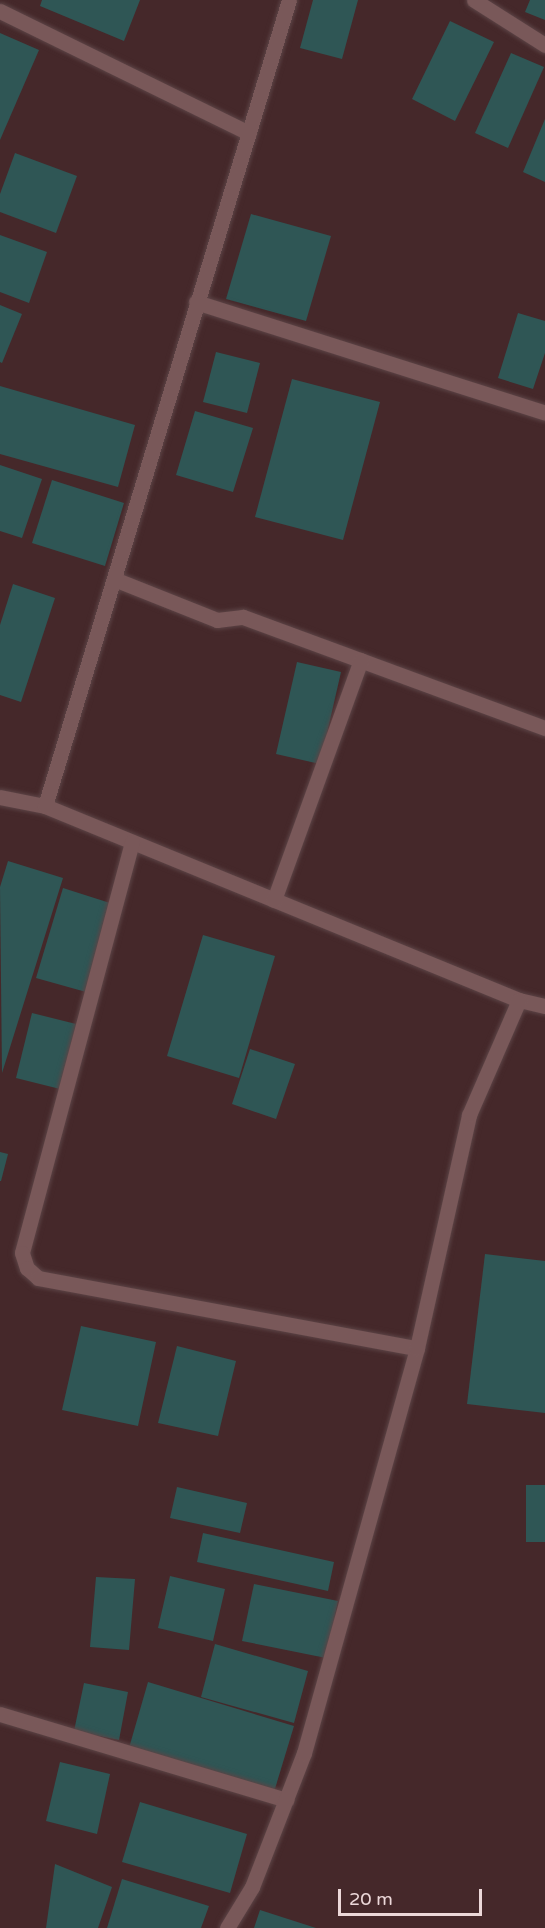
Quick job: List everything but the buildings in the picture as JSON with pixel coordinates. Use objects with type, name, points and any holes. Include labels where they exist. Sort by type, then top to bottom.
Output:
[{"type":"street","points":[[45,806],[289,0]]},
{"type":"street","points":[[474,0],[545,45]]},
{"type":"street","points":[[0,11],[249,134]]},
{"type":"street","points":[[196,302],[545,413]]},
{"type":"street","points":[[114,579],[217,620],[243,617],[545,728]]},
{"type":"street","points":[[274,900],[361,660]]},
{"type":"street","points":[[0,797],[45,806],[519,1000],[545,1006]]},
{"type":"street","points":[[132,842],[22,1253],[27,1268],[38,1278],[417,1348]]},
{"type":"street","points":[[228,1928],[252,1887],[304,1753],[417,1348],[469,1115],[519,1000]]},
{"type":"street","points":[[0,1714],[286,1800]]}]
